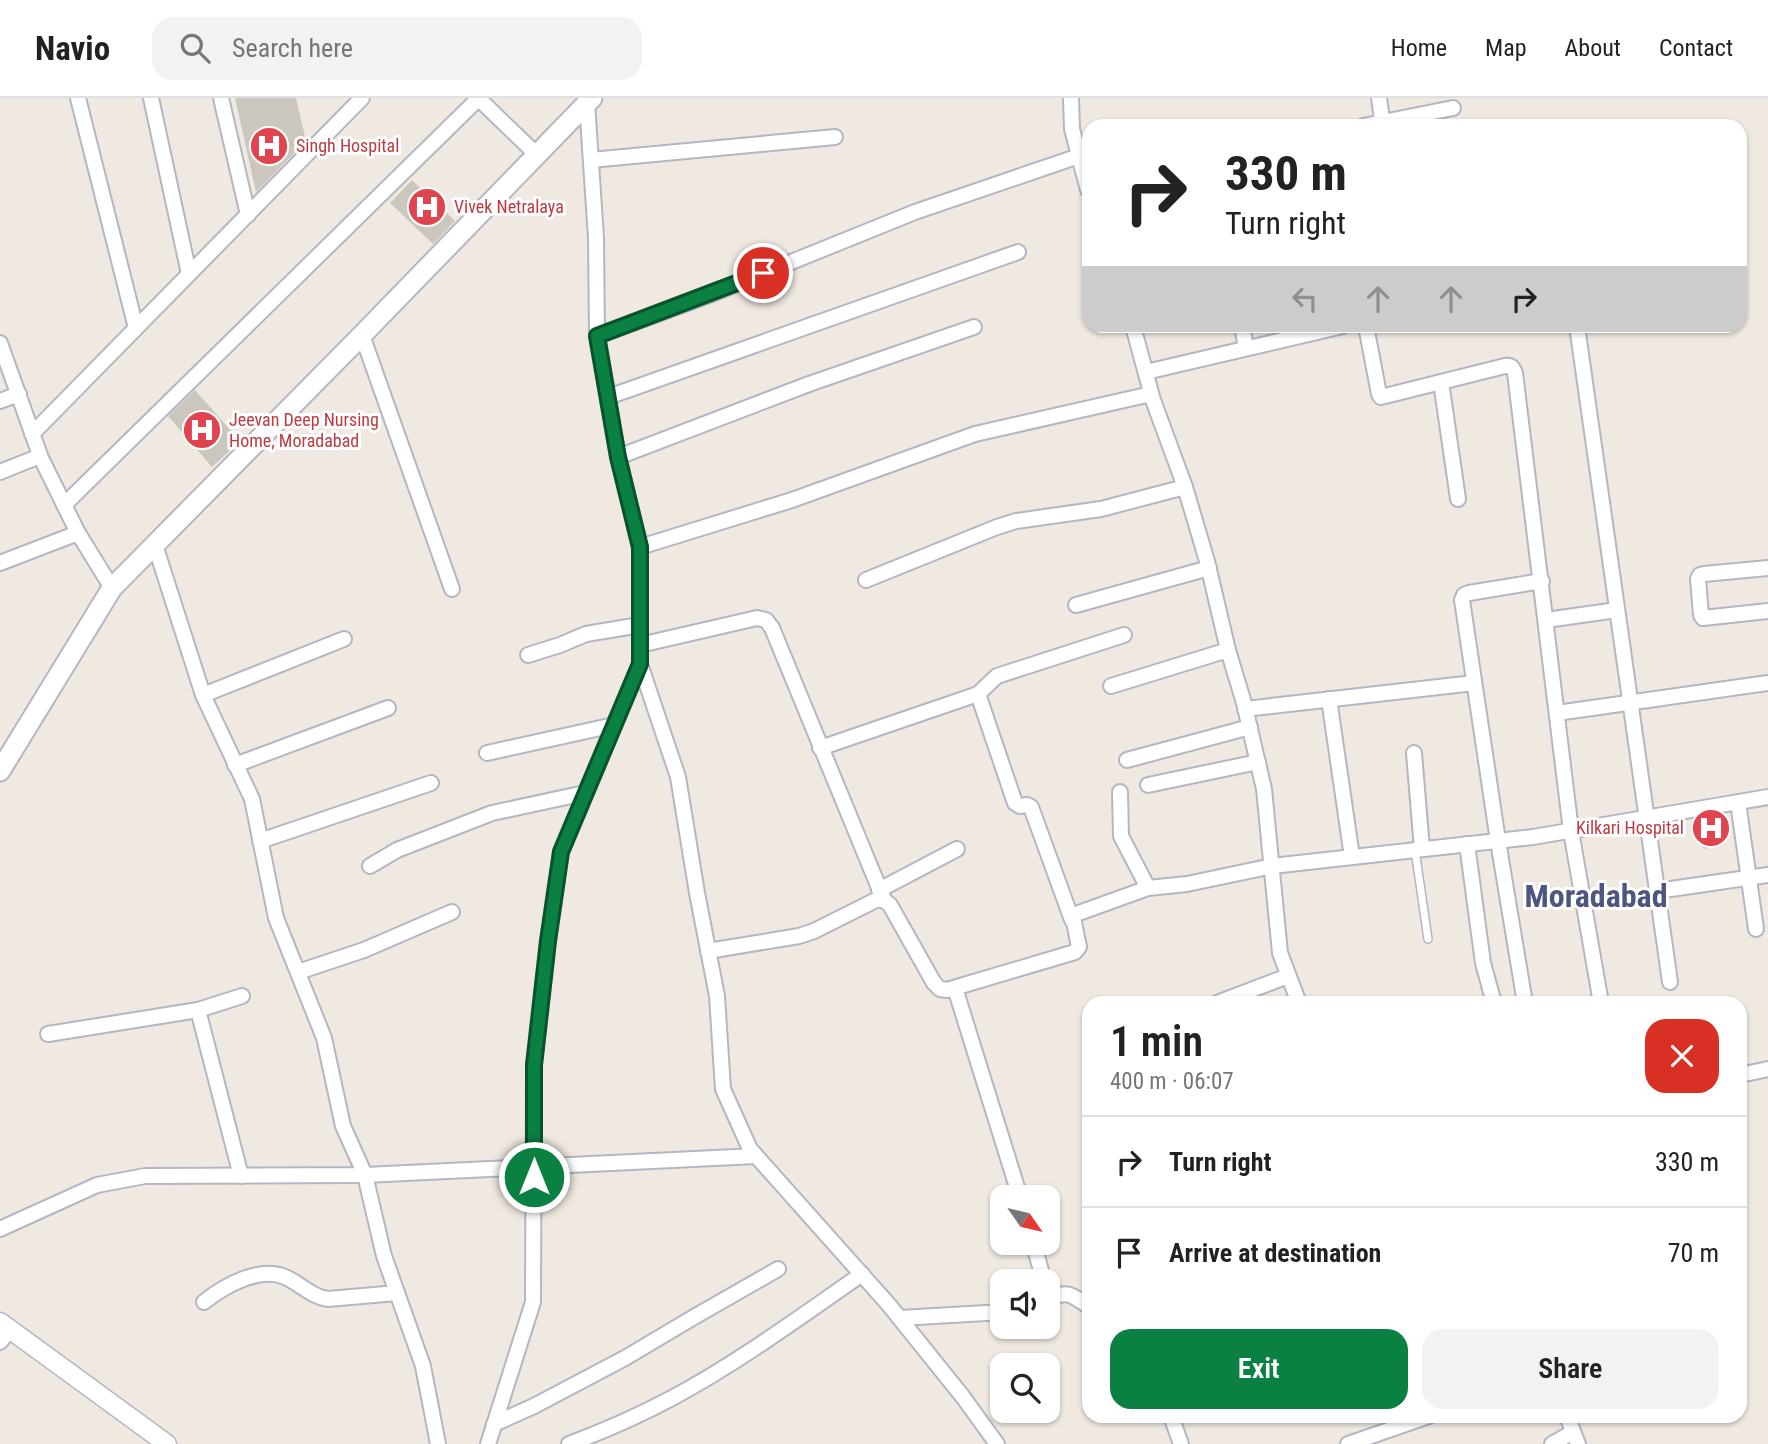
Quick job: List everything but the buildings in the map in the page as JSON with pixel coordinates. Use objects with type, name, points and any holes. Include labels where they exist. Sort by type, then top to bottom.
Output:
[{"type":"main road","points":[[0,771],[112,588],[589,101]]},
{"type":"street","points":[[78,98],[136,328]]},
{"type":"street","points":[[151,98],[189,274]]},
{"type":"street","points":[[221,98],[248,215]]},
{"type":"street","points":[[32,434],[362,98]]},
{"type":"street","points":[[64,505],[478,98],[537,155]]},
{"type":"street","points":[[1071,98],[1072,130],[1082,158]]},
{"type":"street","points":[[1379,98],[1382,119]]},
{"type":"street","points":[[589,101],[596,238],[597,336],[618,457],[640,547],[640,664],[678,777],[717,996],[723,1089],[750,1149],[900,1318],[997,1444]]},
{"type":"street","points":[[1408,119],[1453,108]]},
{"type":"street","points":[[591,160],[835,137]]},
{"type":"street","points":[[597,336],[712,294],[915,212],[1082,161]]},
{"type":"street","points":[[608,397],[1018,252]]},
{"type":"street","points":[[618,457],[809,384],[974,327]]},
{"type":"street","points":[[1135,333],[1209,568],[1250,727],[1264,789],[1280,953],[1296,996]]},
{"type":"street","points":[[1243,333],[1246,348]]},
{"type":"street","points":[[1146,372],[1302,333]]},
{"type":"street","points":[[1367,333],[1381,397],[1509,365],[1514,368],[1571,831],[1600,996]]},
{"type":"street","points":[[1578,333],[1670,982]]},
{"type":"street","points":[[362,335],[452,589]]},
{"type":"street","points":[[0,343],[40,456],[78,533],[112,588]]},
{"type":"street","points":[[1441,382],[1458,499]]},
{"type":"street","points":[[0,401],[19,394]]},
{"type":"street","points":[[640,547],[792,500],[975,434],[1152,394]]},
{"type":"street","points":[[0,472],[40,456]]},
{"type":"street","points":[[866,580],[1016,521],[1101,509],[1185,487]]},
{"type":"street","points":[[0,563],[78,533]]},
{"type":"street","points":[[155,545],[203,695],[252,800],[276,919],[324,1038],[343,1126],[365,1175],[384,1256],[423,1366],[438,1444]]},
{"type":"street","points":[[1076,605],[1209,568]]},
{"type":"street","points":[[1768,568],[1704,573],[1698,579],[1702,617],[1768,611]]},
{"type":"street","points":[[1524,996],[1462,600],[1464,595],[1469,593],[1542,581]]},
{"type":"street","points":[[1546,620],[1617,610]]},
{"type":"street","points":[[640,645],[757,618],[766,620],[772,628],[881,895],[890,905],[934,983],[940,989],[947,990],[1074,952],[1079,947],[1072,920],[1031,807],[1015,803],[978,694]]},
{"type":"street","points":[[528,655],[586,634],[640,625]]},
{"type":"street","points":[[820,748],[978,694],[997,676],[1124,635]]},
{"type":"street","points":[[203,695],[344,639]]},
{"type":"street","points":[[1111,686],[1228,650]]},
{"type":"street","points":[[488,1444],[533,1302],[534,1065],[561,852],[640,664]]},
{"type":"street","points":[[1245,709],[1474,683]]},
{"type":"street","points":[[1557,713],[1768,683]]},
{"type":"street","points":[[1329,699],[1352,857]]},
{"type":"street","points":[[236,765],[388,708]]},
{"type":"street","points":[[487,753],[614,724]]},
{"type":"street","points":[[1127,760],[1250,727]]},
{"type":"street","points":[[1415,753],[1419,849]]},
{"type":"street","points":[[1148,785],[1258,762]]},
{"type":"street","points":[[260,841],[431,783]]},
{"type":"street","points":[[1120,792],[1121,836],[1148,888]]},
{"type":"street","points":[[370,866],[397,849],[492,813],[585,793]]},
{"type":"street","points":[[1072,920],[1076,914],[1148,888],[1187,884],[1272,866],[1533,838],[1768,797]]},
{"type":"street","points":[[1738,802],[1756,929]]},
{"type":"street","points":[[1467,844],[1483,963],[1492,996]]},
{"type":"street","points":[[708,951],[799,936],[814,931],[876,900],[957,849]]},
{"type":"street","points":[[1657,891],[1768,875]]},
{"type":"street","points":[[298,972],[364,950],[452,912]]},
{"type":"street","points":[[1236,996],[1289,976]]},
{"type":"street","points":[[955,988],[1016,1185]]},
{"type":"street","points":[[48,1034],[198,1010],[242,996]]},
{"type":"street","points":[[198,1010],[241,1176]]},
{"type":"street","points":[[1747,1074],[1768,1069]]},
{"type":"street","points":[[0,1229],[97,1185],[145,1176],[365,1175],[756,1156]]},
{"type":"street","points":[[494,1424],[625,1358],[778,1269]]},
{"type":"street","points":[[204,1301],[234,1283],[265,1273],[282,1276],[317,1297],[328,1299],[397,1293]]},
{"type":"street","points":[[569,1444],[672,1398],[762,1343],[862,1274]]},
{"type":"street","points":[[1060,1294],[1066,1293],[1082,1302]]},
{"type":"street","points":[[900,1318],[990,1313]]},
{"type":"street","points":[[3,1331],[167,1444]]},
{"type":"street","points":[[1174,1423],[1181,1444]]},
{"type":"street","points":[[1348,1444],[1409,1423]]},
{"type":"street","points":[[1552,1444],[1575,1438]]},
{"type":"lane","points":[[1419,849],[1428,939]]},
{"type":"place","name":"Singh Hospital","points":[[269,146]]},
{"type":"place","name":"Vivek Netralaya","points":[[427,207]]},
{"type":"place","name":"Jeevan Deep Nursing Home, Moradabad","points":[[202,430]]},
{"type":"place","name":"Kilkari Hospital","points":[[1711,828]]},
{"type":"district","name":"Moradabad","points":[[1596,896]]},
{"type":"route","points":[[534,1177],[534,1065],[561,852],[640,664],[640,547],[618,457],[597,336],[763,273]]}]
